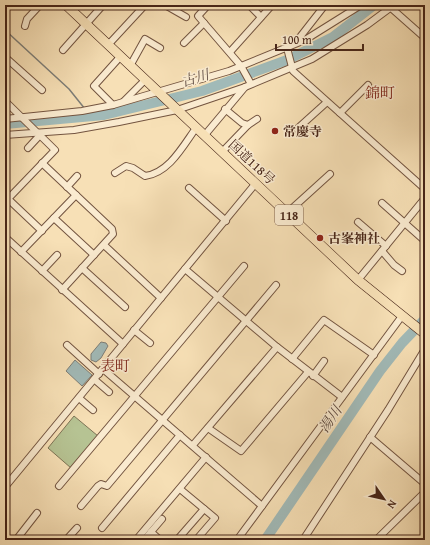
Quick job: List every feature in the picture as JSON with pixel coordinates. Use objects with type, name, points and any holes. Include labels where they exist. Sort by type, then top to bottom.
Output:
[{"type":"highway","name":"国道118号","points":[[66,5],[358,280],[425,334]]},
{"type":"street","points":[[25,26],[25,21],[40,5]]},
{"type":"street","points":[[63,50],[103,5]]},
{"type":"street","points":[[108,45],[145,5]]},
{"type":"street","points":[[165,5],[186,17]]},
{"type":"street","points":[[208,5],[198,16],[241,66],[251,84]]},
{"type":"street","points":[[248,5],[261,17]]},
{"type":"street","points":[[230,52],[272,5]]},
{"type":"street","points":[[287,48],[300,37],[325,5]]},
{"type":"street","points":[[5,119],[85,110],[114,105],[229,71],[305,40],[361,5]]},
{"type":"street","points":[[5,135],[94,127],[176,109],[245,87],[312,59],[367,25],[392,6],[424,34]]},
{"type":"street","points":[[184,43],[204,23]]},
{"type":"street","points":[[130,66],[144,39],[160,48]]},
{"type":"street","points":[[287,48],[292,68],[340,114],[425,189]]},
{"type":"street","points":[[5,57],[42,90]]},
{"type":"street","points":[[114,105],[94,86],[120,57]]},
{"type":"street","points":[[124,101],[145,80]]},
{"type":"street","points":[[340,114],[368,85]]},
{"type":"street","points":[[204,136],[225,109],[245,87]]},
{"type":"street","points":[[5,101],[54,150],[6,199],[42,231]]},
{"type":"street","points":[[298,129],[327,102]]},
{"type":"street","points":[[225,109],[242,123],[248,125]]},
{"type":"street","points":[[222,152],[248,125],[257,119]]},
{"type":"street","points":[[115,173],[126,166],[133,168],[146,176],[158,172],[176,156],[196,128]]},
{"type":"street","points":[[28,148],[38,133]]},
{"type":"street","points":[[42,163],[112,229],[113,234],[62,290]]},
{"type":"street","points":[[287,213],[330,174]]},
{"type":"street","points":[[67,187],[77,176]]},
{"type":"street","points":[[5,487],[256,183]]},
{"type":"street","points":[[189,188],[226,221]]},
{"type":"street","points":[[21,252],[76,195]]},
{"type":"street","points":[[358,280],[425,198]]},
{"type":"street","points":[[382,203],[425,241]]},
{"type":"street","points":[[54,218],[94,255]]},
{"type":"street","points":[[358,222],[384,248],[394,265],[402,271]]},
{"type":"street","points":[[5,237],[123,344]]},
{"type":"street","points":[[104,244],[161,298]]},
{"type":"street","points":[[42,271],[57,255]]},
{"type":"street","points":[[59,486],[244,266]]},
{"type":"street","points":[[82,268],[125,307]]},
{"type":"street","points":[[185,269],[277,347],[342,397]]},
{"type":"street","points":[[81,506],[98,486],[101,484],[107,486],[276,285]]},
{"type":"street","points":[[237,540],[403,317]]},
{"type":"street","points":[[292,359],[324,320],[374,355]]},
{"type":"street","points":[[134,330],[150,343]]},
{"type":"street","points":[[67,345],[134,395],[262,506]]},
{"type":"street","points":[[193,445],[277,347]]},
{"type":"street","points":[[303,540],[425,349]]},
{"type":"street","points":[[313,376],[324,361]]},
{"type":"street","points":[[208,428],[241,451],[308,372]]},
{"type":"street","points":[[94,380],[109,392]]},
{"type":"street","points":[[79,398],[93,410]]},
{"type":"street","points":[[102,528],[180,435]]},
{"type":"street","points":[[370,437],[425,484]]},
{"type":"street","points":[[136,540],[206,457]]},
{"type":"street","points":[[180,489],[215,518],[196,540]]},
{"type":"street","points":[[380,539],[425,492]]},
{"type":"street","points":[[177,540],[204,509]]},
{"type":"street","points":[[16,540],[37,513]]},
{"type":"street","points":[[144,540],[162,519]]},
{"type":"street","points":[[66,540],[77,528]]},
{"type":"street","points":[[151,532],[160,540]]},
{"type":"green space","points":[[74,416],[98,436],[71,468],[48,448]]},
{"type":"water","points":[[101,342],[106,343],[108,346],[101,358],[96,362],[91,360],[91,354]]},
{"type":"water","points":[[75,360],[92,375],[82,386],[66,371]]},
{"type":"waterway","name":"古川","points":[[5,124],[104,115],[202,91],[287,60],[333,37],[374,5]]},
{"type":"waterway","points":[[5,30],[69,89],[85,109]]},
{"type":"waterway","name":"古川","points":[[86,112],[89,117]]},
{"type":"waterway","name":"湯川","points":[[265,540],[380,371],[402,343],[425,319]]},
{"type":"place","name":"常慶寺","points":[[275,131]]},
{"type":"place","name":"古峯神社","points":[[320,238]]},
{"type":"district","name":"錦町","points":[[380,92]]},
{"type":"district","name":"表町","points":[[115,365]]}]
